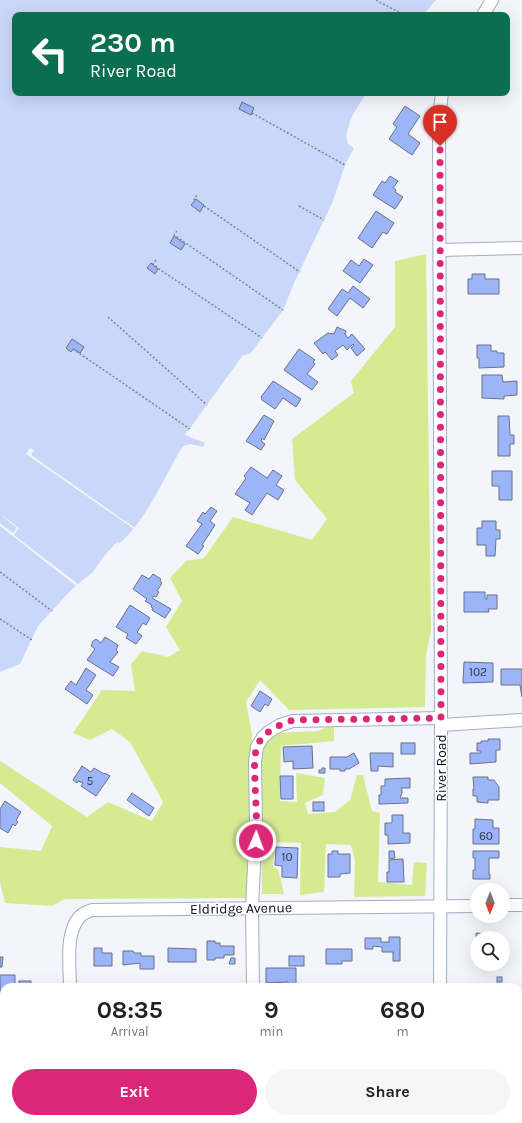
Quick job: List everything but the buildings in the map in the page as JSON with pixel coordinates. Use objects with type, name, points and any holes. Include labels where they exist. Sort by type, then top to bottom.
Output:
[{"type":"street","points":[[486,12],[492,0]]},
{"type":"street","name":"River Road","points":[[440,983],[441,721],[439,117],[442,96]]},
{"type":"street","points":[[440,250],[522,248]]},
{"type":"street","points":[[253,983],[252,907],[256,827],[255,762],[257,747],[263,737],[280,725],[293,720],[522,720]]},
{"type":"street","points":[[510,905],[522,905]]},
{"type":"street","name":"Eldridge Avenue","points":[[70,983],[70,940],[72,932],[75,923],[83,914],[92,910],[252,907],[470,906]]},
{"type":"path","points":[[376,0],[398,12]]},
{"type":"path","points":[[252,113],[345,165]]},
{"type":"path","points":[[195,200],[194,199],[197,195]]},
{"type":"path","points":[[204,206],[300,272]]},
{"type":"path","points":[[299,206],[324,220]]},
{"type":"path","points":[[177,231],[174,235],[284,310]]},
{"type":"path","points":[[156,260],[154,264],[159,269],[262,338]]},
{"type":"path","points":[[108,317],[207,406]]},
{"type":"path","points":[[73,349],[190,429]]},
{"type":"path","points":[[0,572],[52,611]]},
{"type":"path","points":[[0,619],[32,640]]},
{"type":"green space","points":[[426,254],[431,630],[426,655],[425,707],[289,710],[260,680],[246,702],[252,734],[246,898],[65,899],[52,906],[5,903],[0,882],[0,847],[41,851],[52,826],[0,783],[0,761],[87,817],[108,802],[152,821],[163,802],[130,742],[112,729],[90,740],[73,733],[102,690],[135,691],[131,664],[142,651],[168,657],[180,650],[166,627],[182,601],[170,578],[186,561],[204,558],[233,517],[312,540],[327,519],[295,480],[292,439],[354,393],[351,381],[395,327],[395,261]]},
{"type":"green space","points":[[334,724],[334,741],[281,746],[280,801],[297,802],[296,773],[325,778],[323,795],[305,803],[308,814],[335,812],[350,800],[357,775],[363,775],[372,811],[380,813],[378,882],[412,885],[414,862],[427,863],[425,896],[354,897],[355,860],[351,845],[326,844],[324,892],[300,895],[301,843],[275,842],[273,867],[278,869],[284,894],[262,894],[261,772],[264,745],[275,733],[318,731]]},
{"type":"water","points":[[0,0],[436,0],[426,12],[12,12],[12,96],[364,96],[351,118],[346,135],[348,144],[354,148],[345,165],[333,201],[283,310],[250,354],[243,355],[185,435],[205,443],[203,447],[191,444],[183,446],[140,521],[120,543],[117,542],[104,556],[93,572],[72,589],[38,626],[20,664],[0,672]]},
{"type":"pier","points":[[30,448],[34,450],[31,455],[135,528],[134,529],[26,454]]},
{"type":"pier","points":[[2,516],[19,528],[14,535],[78,584],[76,586],[0,526],[0,523],[13,533],[17,528]]},
{"type":"route","points":[[256,841],[255,762],[257,747],[263,737],[270,731],[293,720],[441,718],[440,146]]}]
